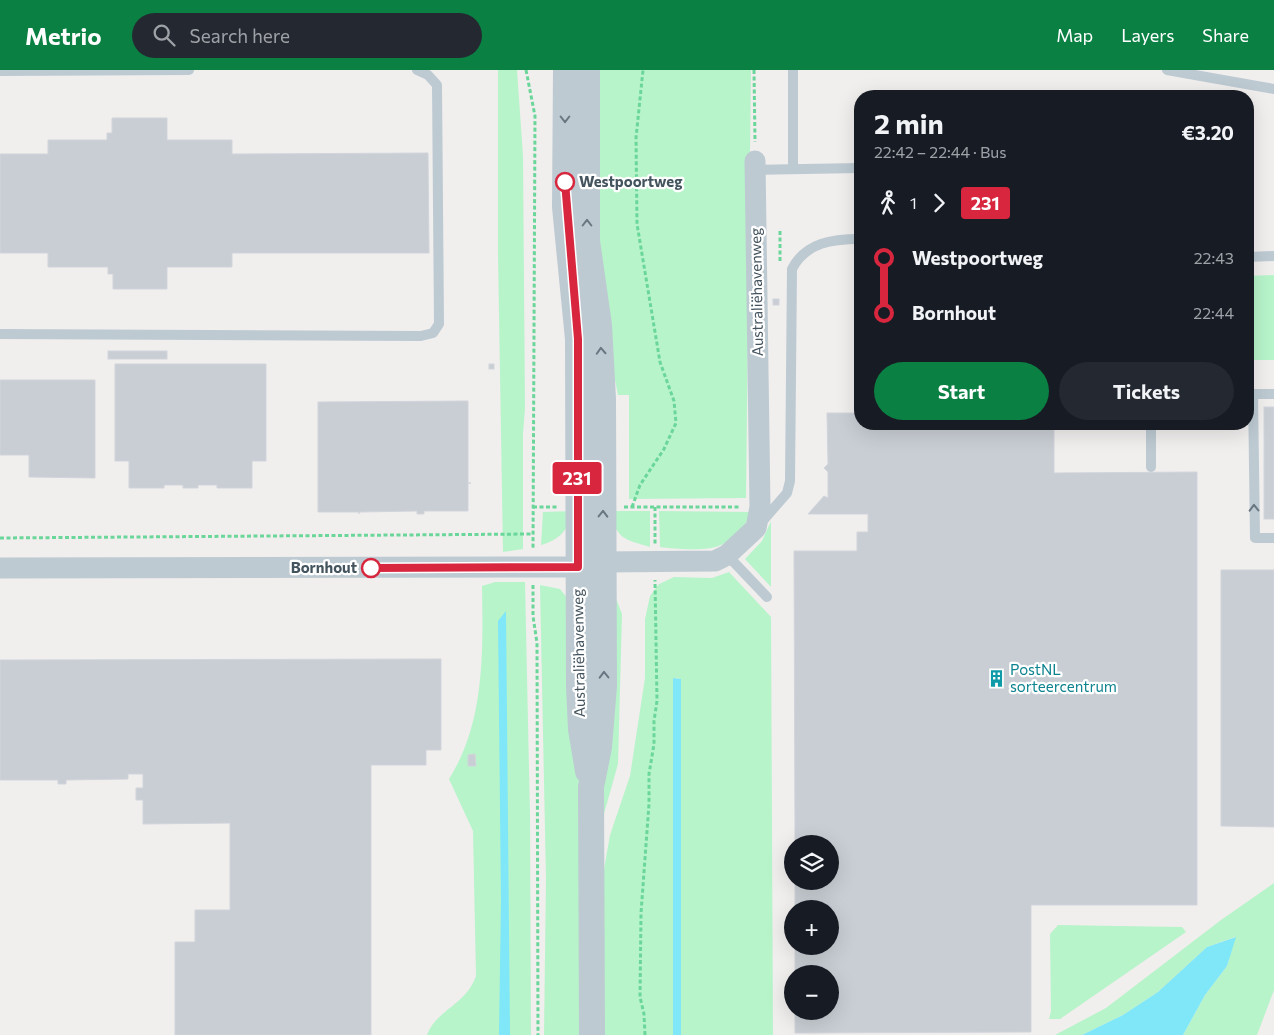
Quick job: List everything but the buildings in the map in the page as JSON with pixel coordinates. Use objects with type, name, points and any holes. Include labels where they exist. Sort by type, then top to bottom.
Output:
[{"type":"street","name":"Australiëhavenweg","points":[[566,70],[565,207],[578,339],[577,507],[581,729],[591,786],[592,1035]]},
{"type":"street","name":"Australiëhavenweg","points":[[586,70],[587,241],[601,348],[603,507],[602,724],[591,786]]},
{"type":"street","name":"Australiëhavenweg","points":[[755,165],[760,507],[756,528]]},
{"type":"street","points":[[0,568],[578,567],[603,562],[709,562],[727,555],[756,528]]},
{"type":"lane","points":[[0,71],[189,70]]},
{"type":"lane","points":[[0,334],[421,336],[433,333],[440,324],[437,84],[428,74],[417,70]]},
{"type":"lane","points":[[793,70],[793,169]]},
{"type":"lane","points":[[1167,70],[1274,88]]},
{"type":"lane","points":[[755,165],[793,169],[854,168]]},
{"type":"lane","points":[[756,528],[787,493],[790,481],[792,269],[804,253],[814,246],[832,240],[854,240]]},
{"type":"lane","points":[[1254,257],[1274,256]]},
{"type":"lane","points":[[1254,394],[1274,394]]},
{"type":"lane","points":[[1151,430],[1151,466]]},
{"type":"lane","points":[[1254,430],[1255,538],[1274,538]]},
{"type":"lane","points":[[727,555],[766,597]]},
{"type":"path","points":[[526,70],[534,116],[533,548]]},
{"type":"path","points":[[632,507],[640,485],[664,449],[676,423],[674,402],[660,362],[637,224],[636,138],[643,70]]},
{"type":"path","points":[[754,70],[755,165]]},
{"type":"path","points":[[533,507],[577,507]]},
{"type":"path","points":[[603,507],[760,507]]},
{"type":"path","points":[[645,1035],[644,1014],[640,997],[641,913],[649,804],[649,774],[654,744],[654,721],[657,701],[655,507]]},
{"type":"path","points":[[0,538],[533,534]]},
{"type":"path","points":[[533,583],[533,616],[537,642],[538,1035]]},
{"type":"green space","points":[[498,70],[517,70],[523,156],[525,408],[523,434],[523,549],[503,552],[498,254]]},
{"type":"green space","points":[[596,70],[751,70],[746,498],[629,499],[629,395],[618,395],[599,299]]},
{"type":"green space","points":[[1274,275],[1274,360],[1254,360],[1254,276]]},
{"type":"green space","points":[[574,511],[562,533],[548,543],[541,545],[543,512]]},
{"type":"green space","points":[[610,511],[650,511],[650,547],[633,542],[622,536],[615,527]]},
{"type":"green space","points":[[659,511],[753,512],[740,530],[723,544],[717,547],[692,549],[660,547]]},
{"type":"green space","points":[[771,521],[771,587],[745,559],[762,541]]},
{"type":"green space","points":[[729,572],[771,617],[773,1035],[681,1035],[681,679],[674,678],[673,1035],[603,1035],[602,881],[610,835],[630,776],[645,678],[645,619],[650,596],[659,584],[674,577],[712,578]]},
{"type":"green space","points":[[495,582],[525,582],[530,815],[531,1035],[427,1035],[437,1019],[465,994],[476,976],[473,831],[449,779],[461,757],[476,710],[481,661],[482,586]]},
{"type":"green space","points":[[540,585],[560,589],[577,610],[582,1035],[544,1035],[546,879]]},
{"type":"green space","points":[[613,591],[622,614],[618,764],[598,835]]},
{"type":"green space","points":[[1274,883],[1274,990],[1257,1035],[1183,1035],[1205,995],[1227,966],[1235,937],[1207,947],[1158,992],[1123,1015],[1082,1035],[1055,1035],[1106,1008],[1221,920]]},
{"type":"green space","points":[[1058,925],[1182,927],[1186,932],[1060,1019],[1049,1019],[1051,1011],[1050,934]]},
{"type":"water","points":[[506,611],[510,1035],[499,1035],[501,901],[498,621]]},
{"type":"water","points":[[673,678],[681,679],[681,1035],[673,1035]]},
{"type":"water","points":[[1236,937],[1227,966],[1205,995],[1183,1035],[1082,1035],[1123,1015],[1158,992],[1207,947]]},
{"type":"bus line","name":"231","points":[[371,568],[474,566],[578,567],[578,339],[565,207],[565,182]]},
{"type":"place","name":"Westpoortweg","points":[[565,182]]},
{"type":"place","name":"Bornhout","points":[[371,568]]},
{"type":"place","name":"PostNL sorteercentrum","points":[[996,679]]}]
